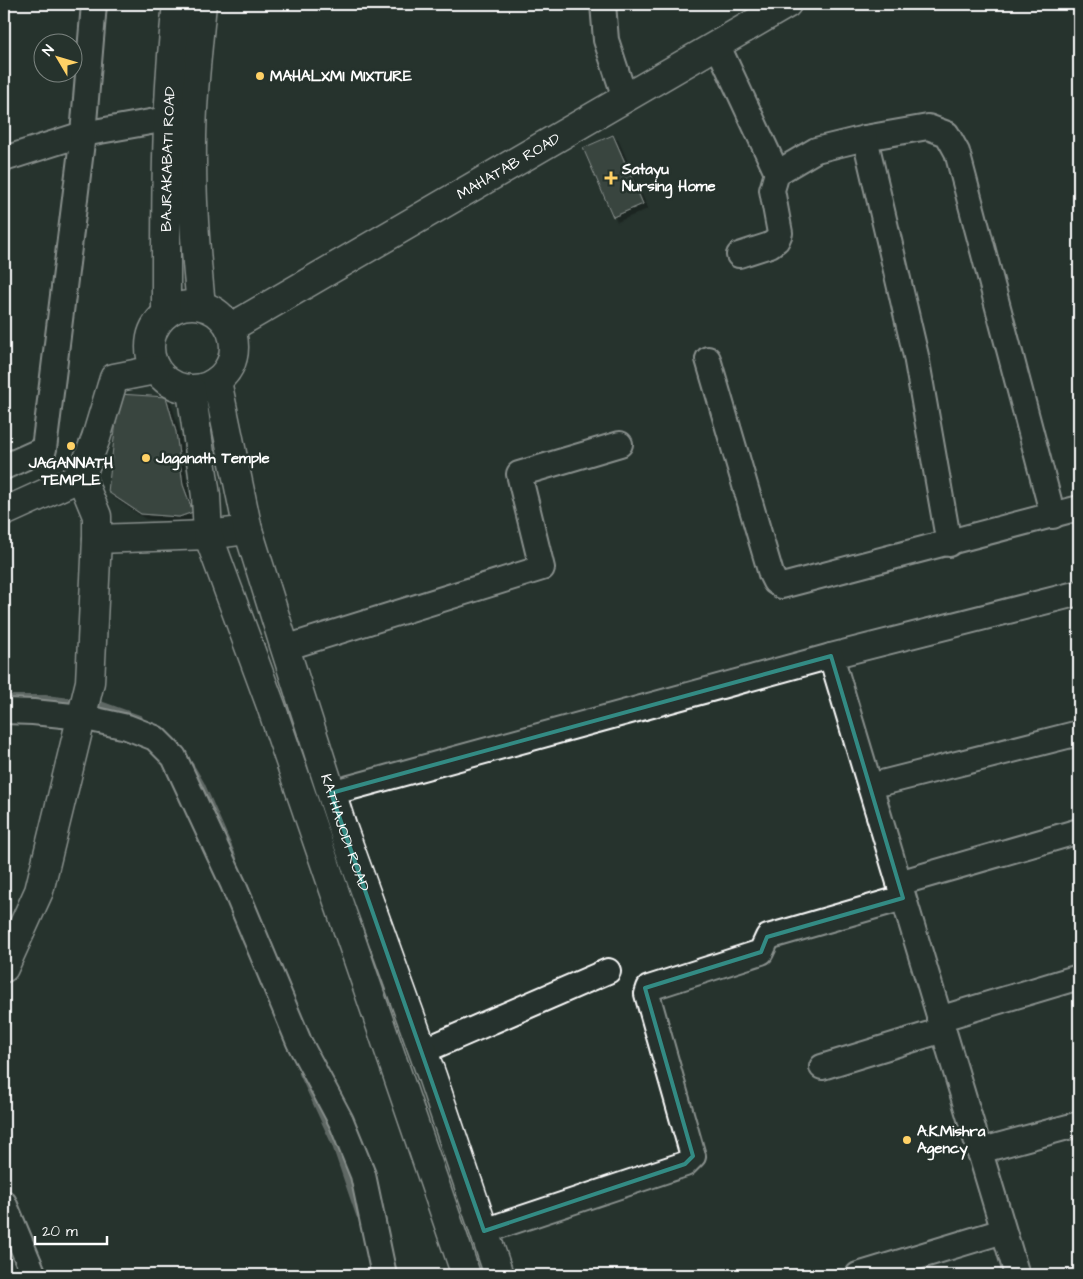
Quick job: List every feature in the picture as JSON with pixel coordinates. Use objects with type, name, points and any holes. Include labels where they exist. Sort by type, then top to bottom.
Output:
[{"type":"main road","name":"BAJRAKABATI ROAD","points":[[166,314],[167,120],[176,4]]},
{"type":"main road","name":"BAJRAKABATI ROAD","points":[[201,305],[194,234],[192,159],[194,99],[202,4]]},
{"type":"main road","name":"MAHATAB ROAD","points":[[230,328],[787,4]]},
{"type":"main road","points":[[187,304],[201,305],[214,311],[230,328],[234,345],[233,359],[227,371],[217,381],[205,388],[191,390],[178,388],[165,380],[155,370],[150,356],[150,342],[153,328],[166,314],[173,308],[187,304]]},
{"type":"main road","points":[[4,968],[39,891],[90,682],[97,516],[81,477],[96,438],[114,378],[155,370]]},
{"type":"main road","name":"KATHAJODI ROAD","points":[[217,381],[248,530],[285,648],[331,793],[423,1052],[499,1275]]},
{"type":"main road","name":"KATHAJODI ROAD","points":[[191,390],[206,496],[208,535],[271,706],[466,1275]]},
{"type":"main road","points":[[4,512],[81,477]]},
{"type":"main road","points":[[97,539],[208,535],[248,530]]},
{"type":"street","points":[[4,467],[44,449],[83,134],[94,4]]},
{"type":"street","points":[[603,4],[606,40],[625,98]]},
{"type":"street","points":[[718,44],[777,173],[772,190],[780,233],[777,240],[770,245],[739,254]]},
{"type":"street","points":[[4,159],[83,134],[167,120]]},
{"type":"street","points":[[777,173],[816,150],[865,138],[928,127],[948,134],[956,152],[1053,516]]},
{"type":"street","points":[[865,138],[916,356],[949,544]]},
{"type":"street","points":[[708,359],[775,582],[782,586],[949,544],[1079,508]]},
{"type":"street","points":[[285,648],[542,568],[519,474],[620,444]]},
{"type":"street","points":[[331,793],[831,656],[1079,593]]},
{"type":"street","points":[[831,656],[1017,1275]]},
{"type":"street","points":[[4,711],[82,717],[127,727],[155,738],[174,757],[233,884],[299,1042],[341,1121],[363,1175],[384,1275]]},
{"type":"street","points":[[870,786],[1079,733]]},
{"type":"street","points":[[484,1231],[685,1164],[692,1156],[647,994],[649,988],[762,951],[768,937],[1079,830]]},
{"type":"street","points":[[423,1052],[608,971]]},
{"type":"street","points":[[822,1067],[1079,977]]},
{"type":"street","points":[[979,1152],[1079,1124]]},
{"type":"street","points":[[4,1203],[34,1275]]},
{"type":"street","points":[[858,1275],[1003,1231]]},
{"type":"highlighted area","points":[[831,656],[903,898],[767,937],[761,952],[645,988],[693,1156],[685,1164],[484,1231],[331,793]]},
{"type":"building","points":[[613,135],[643,204],[613,217],[583,148]]},
{"type":"building","name":"Jaganath Temple","points":[[119,394],[166,397],[176,432],[183,485],[193,512],[179,517],[141,514],[108,492]]},
{"type":"waterway","points":[[4,699],[45,699],[79,703]]},
{"type":"waterway","points":[[91,704],[100,705],[139,719]]},
{"type":"waterway","points":[[190,766],[201,785],[233,858]]},
{"type":"waterway","points":[[303,1073],[335,1142],[360,1215]]},
{"type":"place","name":"MAHALXMI MIXTURE","points":[[260,76]]},
{"type":"place","name":"Satayu Nursing Home","points":[[611,178]]},
{"type":"place","name":"JAGANNATH TEMPLE","points":[[71,446]]},
{"type":"place","name":"Jaganath Temple","points":[[146,458]]},
{"type":"place","name":"A.K.Mishra Agency","points":[[907,1140]]}]
